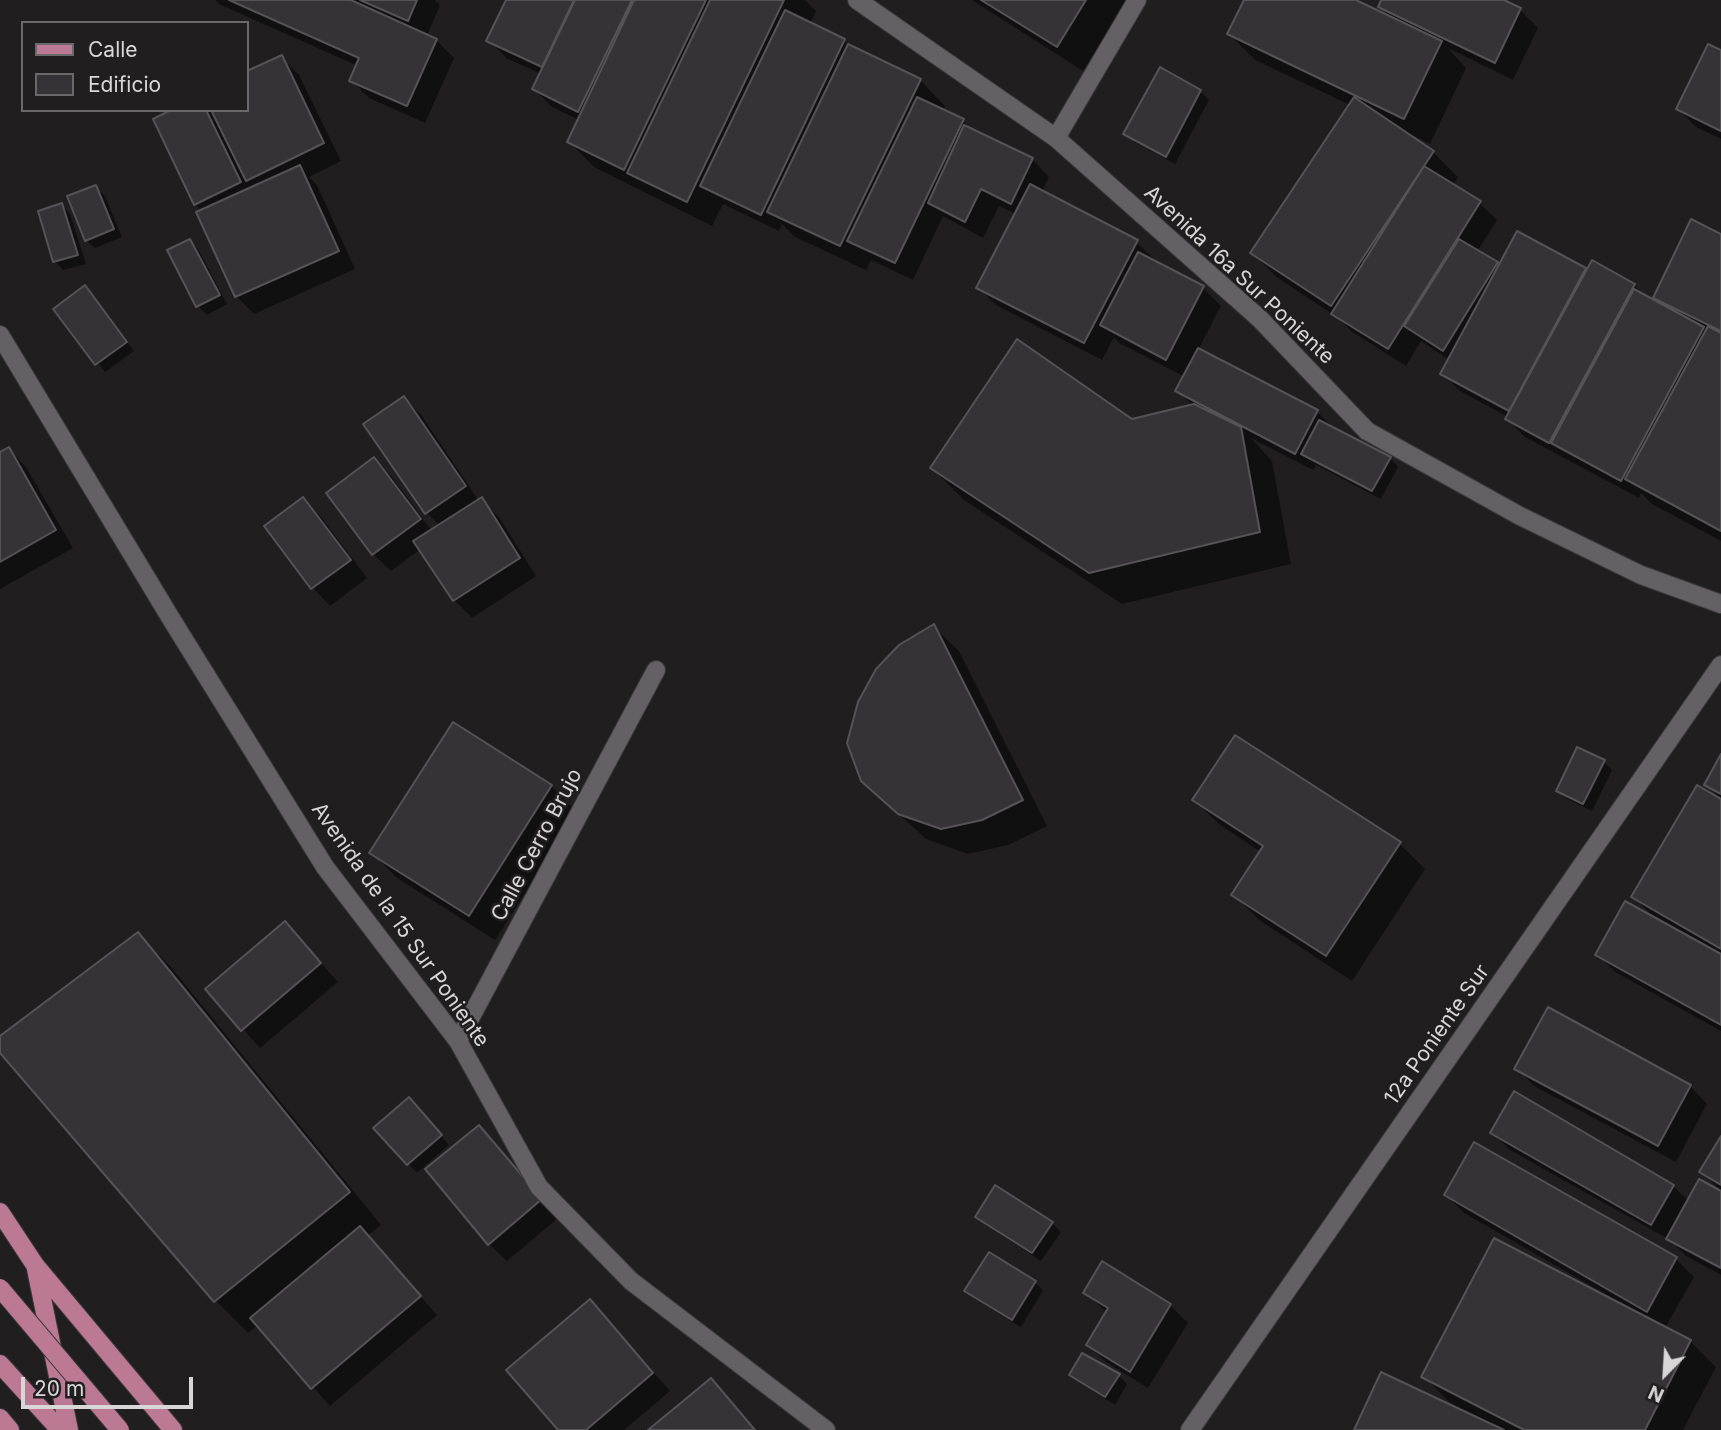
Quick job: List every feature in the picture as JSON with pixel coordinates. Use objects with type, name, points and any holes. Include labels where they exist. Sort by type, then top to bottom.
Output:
[{"type":"main road","points":[[0,1212],[36,1265],[173,1430]]},
{"type":"main road","points":[[36,1265],[68,1430]]},
{"type":"main road","points":[[0,1287],[120,1430]]},
{"type":"main road","points":[[0,1364],[60,1430]]},
{"type":"main road","points":[[0,1418],[10,1430]]},
{"type":"street","name":"Avenida 16a Sur Poniente","points":[[857,0],[1056,138],[1260,319],[1367,431],[1520,516],[1641,575],[1721,604]]},
{"type":"street","points":[[1056,138],[1137,0]]},
{"type":"street","name":"Avenida de la 15 Sur Poniente","points":[[0,335],[325,867],[458,1041],[539,1186],[631,1281],[826,1430]]},
{"type":"street","name":"12a Poniente Sur","points":[[1190,1430],[1721,665]]},
{"type":"street","name":"Calle Cerro Brujo","points":[[458,1041],[656,670]]},
{"type":"building","points":[[229,0],[351,0],[437,39],[407,106],[349,81],[359,58]]},
{"type":"building","points":[[360,0],[417,0],[408,21]]},
{"type":"building","points":[[506,0],[574,0],[542,67],[486,41]]},
{"type":"building","points":[[575,0],[632,0],[578,112],[532,89]]},
{"type":"building","points":[[634,0],[706,0],[624,170],[567,142]]},
{"type":"building","points":[[710,0],[784,0],[687,202],[627,173]]},
{"type":"building","points":[[981,0],[1086,0],[1057,47]]},
{"type":"building","points":[[1244,0],[1356,0],[1442,41],[1404,119],[1227,34]]},
{"type":"building","points":[[1381,0],[1504,0],[1521,8],[1495,63],[1378,7]]},
{"type":"building","points":[[785,10],[845,39],[761,215],[700,186]]},
{"type":"building","points":[[848,44],[921,79],[840,246],[767,212]]},
{"type":"building","points":[[1708,44],[1721,50],[1721,131],[1676,109]]},
{"type":"building","points":[[282,55],[324,143],[246,181],[212,112],[248,112],[248,71]]},
{"type":"building","points":[[1160,67],[1201,90],[1166,157],[1123,134]]},
{"type":"building","points":[[917,97],[964,119],[895,263],[847,241]]},
{"type":"building","points":[[1354,97],[1434,151],[1331,306],[1250,253]]},
{"type":"building","points":[[167,112],[207,112],[241,182],[194,205],[153,119]]},
{"type":"building","points":[[964,125],[1033,158],[1011,204],[981,189],[965,222],[928,203]]},
{"type":"building","points":[[300,165],[339,251],[235,297],[196,212]]},
{"type":"building","points":[[1424,166],[1481,201],[1388,349],[1331,314]]},
{"type":"building","points":[[1030,184],[1138,240],[1084,343],[976,288]]},
{"type":"building","points":[[96,185],[114,229],[85,241],[67,196]]},
{"type":"building","points":[[62,203],[78,255],[53,262],[38,211]]},
{"type":"building","points":[[1691,219],[1721,234],[1721,331],[1653,298]]},
{"type":"building","points":[[1517,231],[1586,268],[1509,411],[1440,374]]},
{"type":"building","points":[[190,239],[220,295],[196,307],[167,250]]},
{"type":"building","points":[[1459,239],[1498,262],[1443,351],[1404,326]]},
{"type":"building","points":[[1138,252],[1204,286],[1166,360],[1100,325]]},
{"type":"building","points":[[1592,260],[1635,284],[1549,443],[1505,419]]},
{"type":"building","points":[[85,285],[127,342],[95,365],[53,309]]},
{"type":"building","points":[[1634,289],[1704,327],[1621,481],[1551,443]]},
{"type":"building","points":[[1708,326],[1721,333],[1721,531],[1625,479]]},
{"type":"building","points":[[1017,339],[1132,419],[1194,404],[1241,427],[1260,532],[1089,573],[930,468]]},
{"type":"building","points":[[1198,348],[1318,410],[1295,454],[1175,391]]},
{"type":"building","points":[[404,396],[466,486],[425,514],[363,424]]},
{"type":"building","points":[[1319,420],[1391,457],[1372,491],[1301,454]]},
{"type":"building","points":[[9,447],[56,530],[0,562],[0,452]]},
{"type":"building","points":[[374,457],[421,519],[372,555],[326,493]]},
{"type":"building","points":[[303,497],[351,560],[311,589],[264,526]]},
{"type":"building","points":[[482,497],[520,558],[453,601],[413,541]]},
{"type":"building","points":[[934,624],[1023,800],[982,820],[941,829],[898,814],[861,781],[847,743],[858,702],[876,669],[899,645]]},
{"type":"building","points":[[453,722],[552,785],[469,916],[369,853]]},
{"type":"building","points":[[1235,735],[1401,842],[1326,956],[1231,895],[1263,846],[1192,800]]},
{"type":"building","points":[[1577,747],[1605,760],[1583,804],[1556,791]]},
{"type":"building","points":[[1721,754],[1721,794],[1704,785]]},
{"type":"building","points":[[1697,785],[1721,799],[1721,949],[1631,897]]},
{"type":"building","points":[[1625,901],[1721,954],[1721,1025],[1595,955]]},
{"type":"building","points":[[285,921],[321,963],[241,1031],[205,989]]},
{"type":"building","points":[[138,932],[350,1192],[214,1302],[0,1053],[0,1036]]},
{"type":"building","points":[[1548,1007],[1691,1085],[1658,1146],[1514,1069]]},
{"type":"building","points":[[1514,1091],[1674,1185],[1651,1225],[1490,1133]]},
{"type":"building","points":[[409,1097],[442,1135],[407,1165],[373,1128]]},
{"type":"building","points":[[479,1125],[542,1199],[488,1245],[425,1169]]},
{"type":"building","points":[[1721,1136],[1721,1185],[1699,1172]]},
{"type":"building","points":[[1474,1142],[1677,1257],[1647,1312],[1444,1195]]},
{"type":"building","points":[[1699,1179],[1721,1191],[1721,1268],[1666,1239]]},
{"type":"building","points":[[995,1185],[1053,1222],[1032,1253],[975,1217]]},
{"type":"building","points":[[360,1226],[421,1296],[311,1389],[250,1318]]},
{"type":"building","points":[[1494,1238],[1691,1340],[1645,1430],[1524,1430],[1421,1377]]},
{"type":"building","points":[[989,1252],[1036,1281],[1012,1320],[964,1291]]},
{"type":"building","points":[[1102,1261],[1171,1304],[1130,1372],[1086,1345],[1108,1308],[1083,1293]]},
{"type":"building","points":[[590,1299],[653,1373],[586,1430],[558,1430],[506,1370]]},
{"type":"building","points":[[1082,1353],[1120,1374],[1105,1397],[1069,1375]]},
{"type":"building","points":[[1381,1372],[1504,1430],[1354,1430]]},
{"type":"building","points":[[711,1378],[755,1430],[648,1430]]}]
